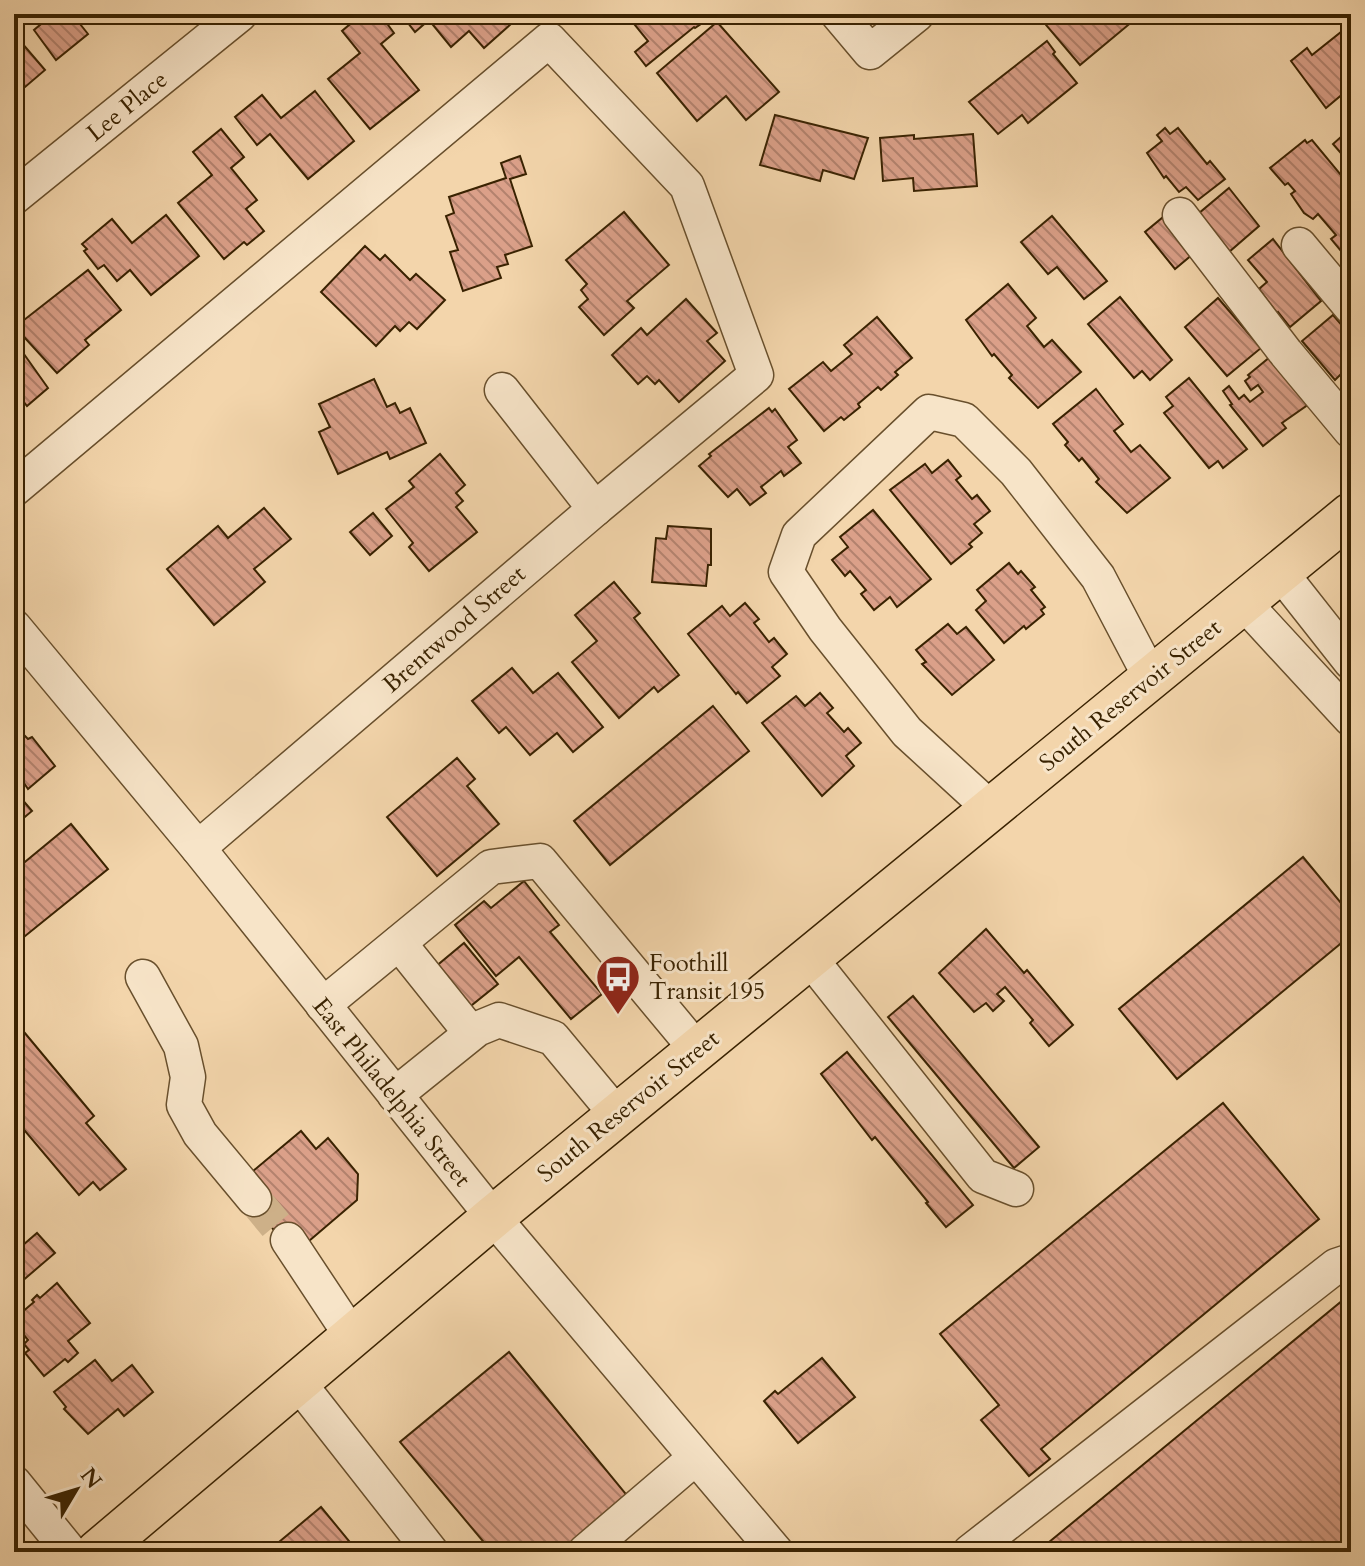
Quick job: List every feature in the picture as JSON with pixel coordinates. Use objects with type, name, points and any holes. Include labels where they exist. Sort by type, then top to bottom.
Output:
[{"type":"main road","name":"South Reservoir Street","points":[[97,1552],[493,1217],[1351,514]]},
{"type":"street","name":"Lee Place","points":[[14,197],[240,14]]},
{"type":"street","points":[[838,14],[870,52],[917,14]]},
{"type":"street","name":"Brentwood Street","points":[[14,489],[549,40],[687,186],[756,375],[198,848]]},
{"type":"street","points":[[1180,215],[1286,353],[1351,431]]},
{"type":"street","points":[[1299,245],[1351,307]]},
{"type":"street","points":[[502,390],[595,509]]},
{"type":"street","points":[[991,809],[907,732],[825,629],[786,572],[799,535],[929,412],[964,420],[1016,472],[1098,577],[1151,678]]},
{"type":"street","points":[[1280,572],[1351,662]]},
{"type":"street","points":[[1244,603],[1351,719]]},
{"type":"street","name":"East Philadelphia Street","points":[[14,627],[198,848],[493,1217],[695,1458],[760,1546]]},
{"type":"street","points":[[323,1005],[491,867],[540,861],[697,1050]]},
{"type":"street","points":[[399,943],[471,1033]]},
{"type":"street","points":[[809,957],[983,1176],[1016,1189]]},
{"type":"street","points":[[143,977],[181,1046],[188,1077],[184,1105],[200,1134],[254,1199]]},
{"type":"street","points":[[395,1095],[471,1033],[499,1020],[553,1038],[617,1115]]},
{"type":"street","points":[[288,1240],[351,1335]]},
{"type":"street","points":[[970,1552],[1336,1266],[1351,1261]]},
{"type":"street","points":[[297,1381],[431,1552]]},
{"type":"street","points":[[585,1552],[695,1458]]},
{"type":"street","points":[[14,1483],[70,1552]]},
{"type":"building","points":[[43,14],[72,14],[88,34],[56,60],[34,30],[47,19]]},
{"type":"building","points":[[362,14],[380,14],[394,33],[381,44],[419,90],[370,129],[328,79],[360,53],[342,31]]},
{"type":"building","points":[[401,14],[502,14],[511,24],[484,48],[469,31],[451,47],[429,20],[415,32]]},
{"type":"building","points":[[626,14],[694,14],[701,24],[646,66],[635,52],[648,41]]},
{"type":"building","points":[[1060,14],[1139,16],[1080,65],[1046,25]]},
{"type":"building","points":[[717,22],[779,92],[746,120],[726,96],[697,121],[657,73]]},
{"type":"building","points":[[1341,32],[1351,45],[1351,87],[1326,108],[1291,61],[1307,48],[1312,55]]},
{"type":"building","points":[[1047,41],[1055,52],[1053,54],[1077,83],[1028,123],[1022,115],[998,134],[969,102]]},
{"type":"building","points":[[21,42],[45,70],[18,93],[14,89],[14,48]]},
{"type":"building","points":[[315,91],[354,141],[308,179],[270,134],[257,145],[235,117],[262,95],[281,118]]},
{"type":"building","points":[[775,115],[868,138],[854,179],[823,170],[820,181],[760,165]]},
{"type":"building","points":[[1165,128],[1170,134],[1178,128],[1207,164],[1210,161],[1225,179],[1198,200],[1186,187],[1179,192],[1166,176],[1164,178],[1147,153],[1162,141],[1157,135]]},
{"type":"building","points":[[1351,128],[1351,159],[1346,159],[1333,144]]},
{"type":"building","points":[[221,129],[244,157],[231,168],[257,200],[246,209],[264,231],[247,245],[244,242],[224,259],[178,203],[212,175],[193,152]]},
{"type":"building","points":[[973,134],[977,186],[914,191],[913,178],[883,181],[880,138],[914,135],[914,139]]},
{"type":"building","points":[[1305,140],[1307,143],[1312,140],[1346,181],[1341,185],[1351,196],[1351,263],[1331,239],[1336,235],[1318,214],[1313,219],[1304,213],[1291,194],[1295,191],[1270,168]]},
{"type":"building","points":[[520,156],[526,174],[510,179],[532,246],[505,255],[508,264],[497,267],[501,278],[463,291],[450,252],[458,250],[446,216],[454,213],[449,197],[506,178],[501,163]]},
{"type":"building","points":[[1229,188],[1259,226],[1229,252],[1198,214]]},
{"type":"building","points":[[624,212],[669,265],[627,301],[634,308],[604,335],[579,307],[588,299],[581,290],[587,284],[566,260]]},
{"type":"building","points":[[1168,213],[1199,249],[1175,269],[1145,232]]},
{"type":"building","points":[[166,215],[199,256],[151,295],[130,270],[117,281],[104,265],[98,269],[84,251],[87,249],[82,244],[112,219],[132,243]]},
{"type":"building","points":[[1052,216],[1107,281],[1084,299],[1057,267],[1048,274],[1021,242]]},
{"type":"building","points":[[1273,239],[1321,301],[1290,327],[1259,289],[1267,282],[1248,260]]},
{"type":"building","points":[[365,246],[380,260],[385,255],[410,280],[416,274],[445,300],[417,329],[409,322],[400,331],[395,326],[376,346],[321,292]]},
{"type":"building","points":[[88,270],[121,310],[85,340],[89,345],[57,373],[15,327]]},
{"type":"building","points":[[1008,284],[1036,318],[1027,326],[1044,347],[1052,340],[1081,372],[1038,408],[1009,378],[1012,375],[994,354],[992,356],[966,320]]},
{"type":"building","points":[[1120,297],[1172,360],[1150,380],[1142,371],[1134,378],[1088,324]]},
{"type":"building","points":[[1218,298],[1261,348],[1227,376],[1185,327]]},
{"type":"building","points":[[686,299],[717,333],[707,341],[725,361],[679,402],[659,380],[655,384],[647,376],[638,384],[612,355],[641,328],[647,335]]},
{"type":"building","points":[[1333,315],[1351,336],[1350,387],[1340,375],[1335,380],[1302,341]]},
{"type":"building","points":[[877,317],[912,358],[895,372],[898,375],[881,390],[878,387],[858,404],[860,407],[824,431],[789,389],[823,362],[831,371],[852,354],[844,345]]},
{"type":"building","points":[[14,340],[48,388],[27,406],[19,396],[14,400]]},
{"type":"building","points":[[1270,357],[1309,404],[1282,423],[1286,428],[1263,446],[1230,405],[1223,391],[1229,386],[1239,399],[1244,395],[1250,402],[1263,392],[1258,385],[1251,390],[1245,381]]},
{"type":"building","points":[[1189,378],[1247,449],[1223,468],[1218,461],[1209,468],[1164,413],[1173,406],[1166,397]]},
{"type":"building","points":[[374,379],[387,407],[395,403],[400,413],[410,408],[426,443],[390,459],[387,452],[338,474],[319,432],[330,427],[319,404]]},
{"type":"building","points":[[1096,389],[1123,424],[1114,431],[1131,452],[1140,445],[1170,478],[1127,513],[1096,482],[1099,479],[1082,458],[1079,461],[1065,445],[1068,442],[1053,424]]},
{"type":"building","points":[[769,408],[772,412],[775,409],[797,440],[788,447],[801,463],[784,476],[781,471],[761,487],[766,493],[750,505],[737,489],[728,497],[699,466],[711,456],[709,454]]},
{"type":"building","points":[[440,454],[465,485],[456,493],[463,501],[456,507],[477,532],[429,571],[409,547],[413,543],[386,509],[414,487],[409,481]]},
{"type":"building","points":[[948,460],[961,476],[956,480],[972,499],[977,495],[990,511],[974,524],[982,533],[969,544],[972,547],[951,564],[890,490],[925,464],[932,473]]},
{"type":"building","points":[[264,508],[291,539],[254,569],[265,582],[214,625],[167,569],[218,526],[228,538]]},
{"type":"building","points":[[873,510],[931,579],[897,607],[890,597],[874,610],[861,594],[866,590],[850,571],[845,576],[832,560],[848,547],[840,537]]},
{"type":"building","points":[[373,513],[392,536],[370,555],[350,532]]},
{"type":"building","points":[[668,526],[711,529],[711,565],[708,565],[706,586],[652,582],[656,538],[666,539]]},
{"type":"building","points":[[1009,563],[1035,587],[1031,590],[1045,607],[1041,610],[1044,614],[1004,643],[976,610],[986,601],[977,590]]},
{"type":"building","points":[[614,582],[640,613],[634,618],[679,675],[658,692],[654,687],[619,718],[572,662],[597,641],[575,615]]},
{"type":"building","points":[[745,603],[759,619],[754,623],[769,642],[774,638],[787,654],[772,667],[780,676],[747,703],[738,692],[736,694],[688,634],[722,606],[730,616]]},
{"type":"building","points":[[948,624],[957,634],[966,627],[994,660],[952,695],[922,664],[926,662],[916,650]]},
{"type":"building","points":[[512,668],[533,693],[558,673],[603,727],[573,752],[557,733],[530,755],[506,727],[499,733],[472,701]]},
{"type":"building","points":[[820,693],[833,708],[827,713],[844,732],[848,728],[861,743],[846,756],[854,766],[822,796],[762,723],[796,696],[805,706]]},
{"type":"building","points":[[713,706],[749,751],[610,865],[574,821]]},
{"type":"building","points":[[14,732],[18,737],[22,733],[28,739],[32,737],[55,766],[28,789],[14,768]]},
{"type":"building","points":[[457,758],[475,779],[467,786],[499,824],[437,876],[387,817]]},
{"type":"building","points":[[14,790],[32,811],[14,826]]},
{"type":"building","points":[[71,824],[108,869],[14,945],[14,871]]},
{"type":"building","points":[[1303,857],[1351,915],[1351,935],[1177,1079],[1119,1009]]},
{"type":"building","points":[[524,881],[559,925],[550,932],[602,994],[571,1019],[519,957],[496,976],[455,925],[484,901],[491,908]]},
{"type":"building","points":[[986,929],[1024,973],[1027,970],[1073,1025],[1049,1046],[1030,1023],[1033,1020],[1005,987],[997,994],[1004,1001],[993,1011],[986,1003],[974,1012],[939,973]]},
{"type":"building","points":[[464,943],[498,984],[467,1009],[434,968]]},
{"type":"building","points":[[913,996],[1039,1147],[1014,1168],[888,1017]]},
{"type":"building","points":[[14,1020],[94,1116],[86,1123],[126,1169],[100,1190],[93,1182],[79,1195],[14,1118]]},
{"type":"building","points":[[847,1052],[973,1205],[946,1227],[821,1074]]},
{"type":"building","points":[[1223,1103],[1319,1219],[1041,1449],[1050,1459],[1029,1476],[981,1420],[999,1405],[940,1334]]},
{"type":"building","points":[[301,1131],[316,1149],[328,1138],[358,1174],[357,1200],[309,1241],[282,1240],[250,1201],[246,1177]]},
{"type":"building","points":[[37,1233],[55,1253],[14,1288],[14,1234],[23,1245]]},
{"type":"building","points":[[57,1283],[90,1323],[68,1341],[78,1353],[44,1376],[25,1353],[29,1350],[24,1344],[28,1340],[14,1319],[34,1302],[32,1300],[37,1295],[40,1298]]},
{"type":"building","points":[[1343,1300],[1351,1311],[1351,1552],[1037,1552]]},
{"type":"building","points":[[509,1352],[630,1499],[566,1552],[492,1552],[400,1442]]},
{"type":"building","points":[[822,1358],[855,1397],[798,1443],[764,1401],[775,1391],[778,1394]]},
{"type":"building","points":[[95,1360],[112,1381],[132,1365],[153,1392],[124,1416],[118,1409],[88,1434],[64,1409],[66,1407],[54,1392]]},
{"type":"building","points":[[321,1507],[358,1552],[267,1552]]},
{"type":"tunnel","points":[[254,1199],[288,1240]]},
{"type":"place","name":"Foothill Transit 195","points":[[618,1016]]}]
